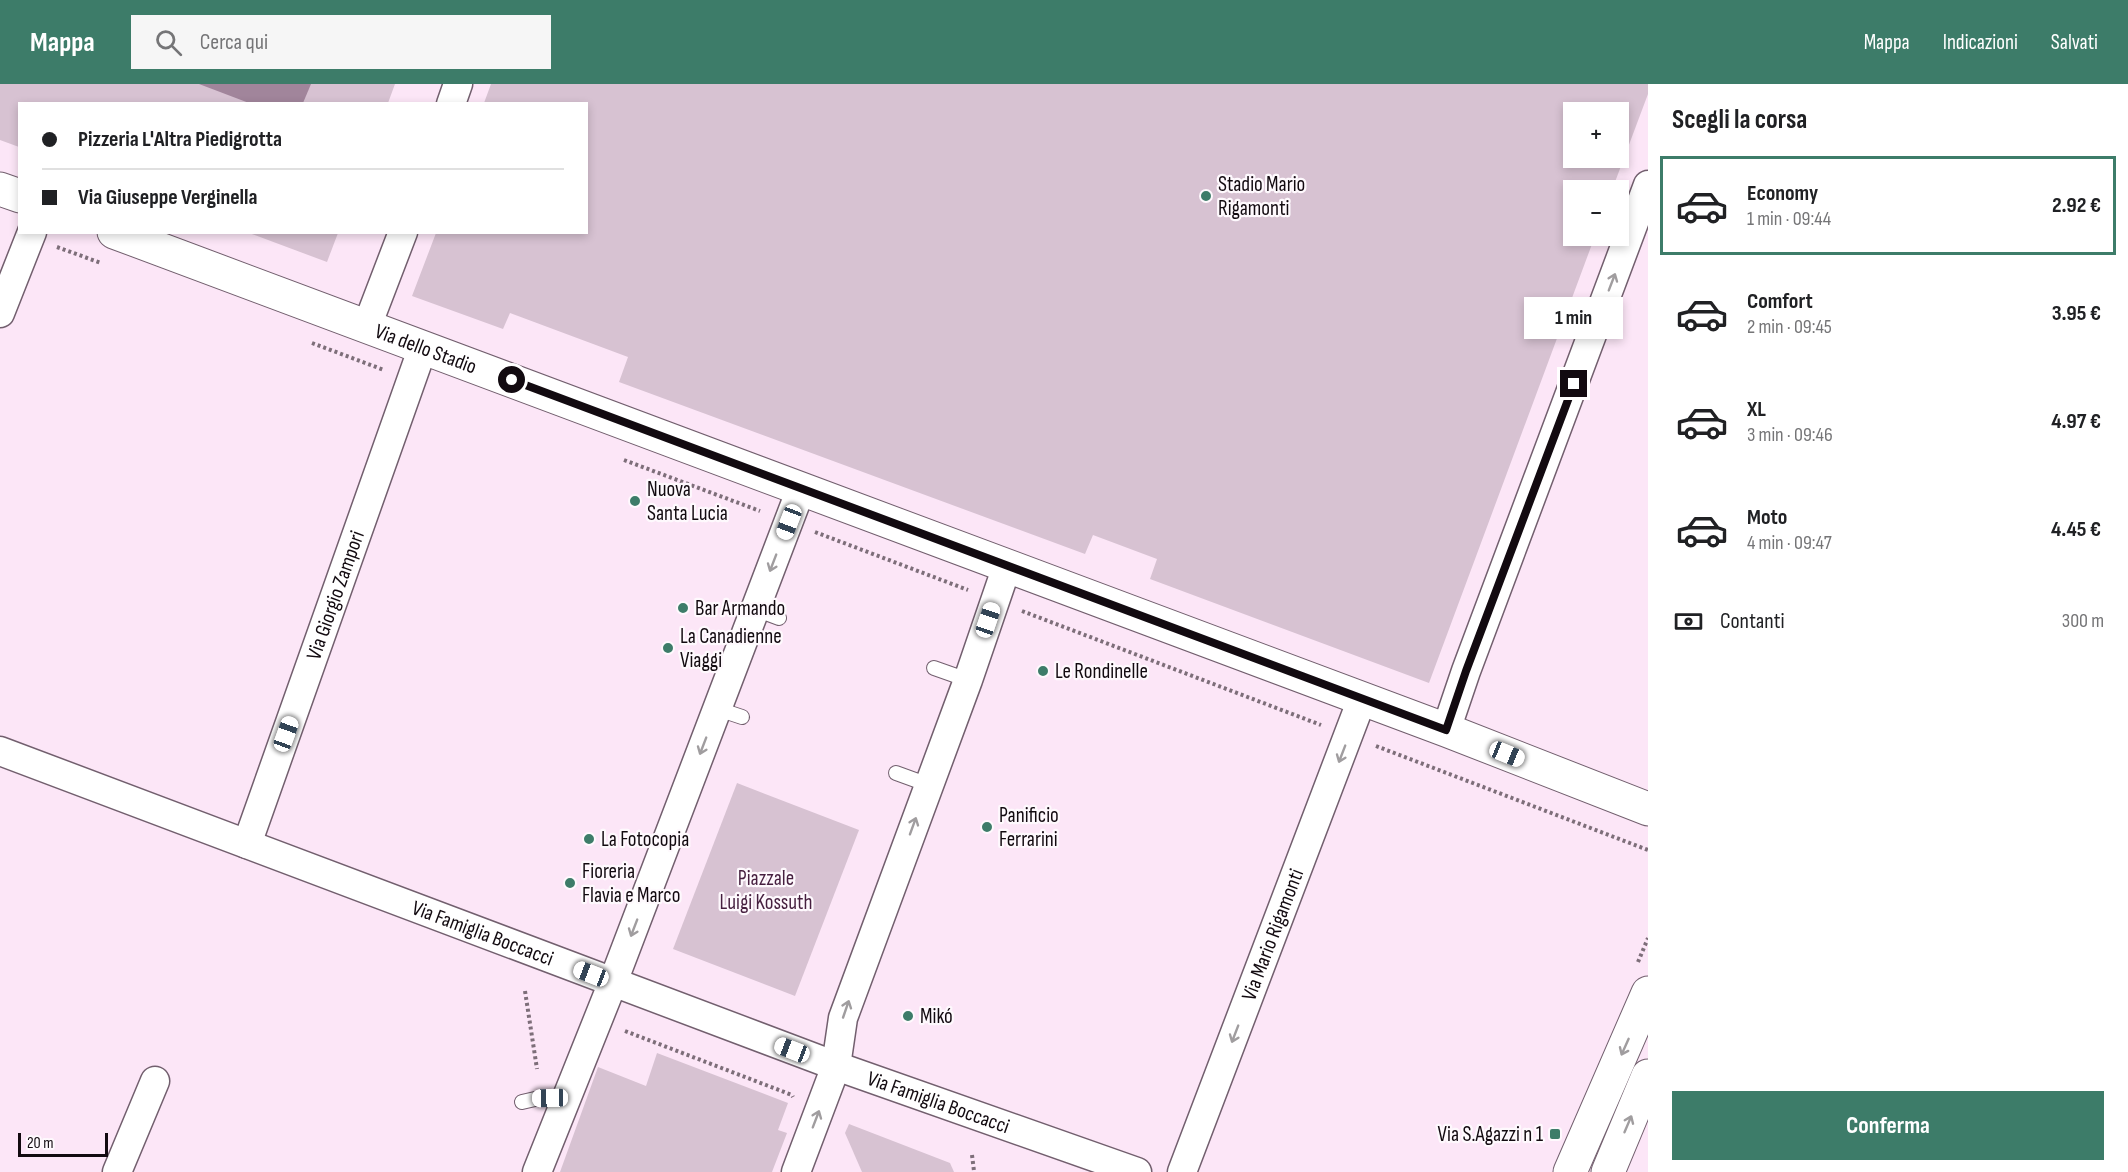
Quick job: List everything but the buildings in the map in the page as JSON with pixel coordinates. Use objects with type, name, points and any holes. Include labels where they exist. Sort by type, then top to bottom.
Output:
[{"type":"street","points":[[452,102],[458,84]]},
{"type":"street","points":[[1446,730],[1470,660],[1648,185]]},
{"type":"street","points":[[0,189],[18,195]]},
{"type":"street","name":"Via dello Stadio","points":[[119,234],[1446,730],[1648,809]]},
{"type":"street","points":[[367,326],[402,234]]},
{"type":"street","points":[[0,313],[31,235]]},
{"type":"street","name":"Via Giorgio Zampori","points":[[247,844],[423,347]]},
{"type":"street","points":[[537,1172],[613,982],[730,713],[767,613],[789,522],[801,489]]},
{"type":"street","points":[[796,1172],[836,1066],[843,1018],[968,681],[1007,566]]},
{"type":"street","name":"Via Mario Rigamonti","points":[[1182,1172],[1362,699]]},
{"type":"street","name":"Via Famiglia Boccacci","points":[[0,751],[836,1066],[1137,1172]]},
{"type":"street","points":[[1570,1172],[1648,993]]},
{"type":"street","points":[[1608,1172],[1648,1076]]},
{"type":"street","points":[[117,1172],[155,1081]]},
{"type":"lane","points":[[934,668],[968,681]]},
{"type":"lane","points":[[896,773],[928,785]]},
{"type":"lane","points":[[522,1102],[535,1099],[567,1098]]},
{"type":"path","points":[[31,235],[109,266]]},
{"type":"path","points":[[310,342],[411,380]]},
{"type":"path","points":[[621,459],[1648,850]]},
{"type":"path","points":[[525,991],[537,1069]]},
{"type":"path","points":[[616,1034],[624,1031],[780,1090],[792,1095],[796,1103]]},
{"type":"path","points":[[972,1155],[974,1171]]},
{"type":"green space","points":[[0,84],[395,84],[388,102],[18,102],[18,147],[0,140]]},
{"type":"green space","name":"Stadio Mario Rigamonti","points":[[491,84],[1648,84],[1648,94],[1629,145],[1629,102],[1563,102],[1563,168],[1620,168],[1616,180],[1563,180],[1563,246],[1591,246],[1429,683],[1150,579],[1157,559],[1093,535],[1085,554],[619,382],[628,357],[510,313],[503,329],[412,296],[436,234],[588,234],[588,102],[484,102]]},
{"type":"green space","points":[[252,234],[338,234],[327,262]]},
{"type":"green space","name":"Piazzale Luigi Kossuth","points":[[737,783],[859,830],[795,996],[673,949]]},
{"type":"green space","points":[[657,1053],[788,1103],[778,1130],[787,1133],[772,1172],[560,1172],[598,1067],[646,1086]]},
{"type":"green space","points":[[849,1124],[950,1163],[954,1172],[862,1172],[845,1133]]},
{"type":"shaded area","points":[[199,84],[311,84],[303,102],[246,102]]},
{"type":"place","name":"Stadio Mario Rigamonti","points":[[1206,196]]},
{"type":"place","name":"Nuova Santa Lucia","points":[[635,501]]},
{"type":"place","name":"Bar Armando","points":[[683,608]]},
{"type":"place","name":"La Canadienne Viaggi","points":[[668,648]]},
{"type":"place","name":"Le Rondinelle","points":[[1043,671]]},
{"type":"place","name":"Panificio Ferrarini","points":[[987,827]]},
{"type":"place","name":"La Fotocopia","points":[[589,839]]},
{"type":"place","name":"Fioreria Flavia e Marco","points":[[570,883]]},
{"type":"place","name":"Mikó","points":[[908,1016]]},
{"type":"place","name":"Via S.Agazzi n 1","points":[[1555,1134]]},
{"type":"route","points":[[512,380],[1446,730],[1574,384]]}]
